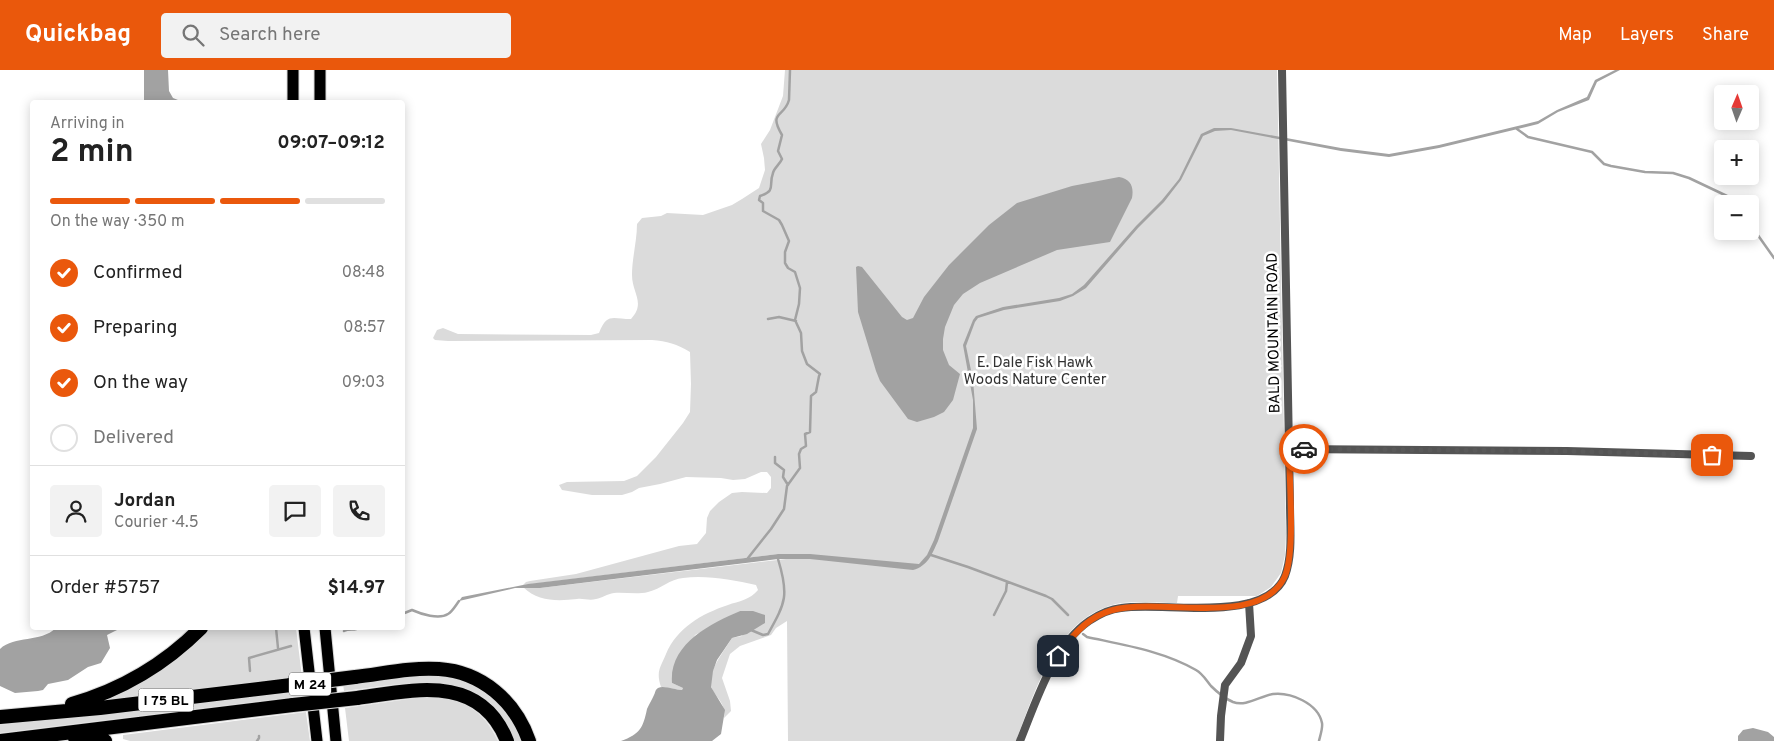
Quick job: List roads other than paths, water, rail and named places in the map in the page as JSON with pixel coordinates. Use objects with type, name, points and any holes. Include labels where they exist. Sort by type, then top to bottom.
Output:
[{"type":"highway","points":[[42,712],[82,702],[126,683],[166,658],[199,630]]},
{"type":"highway","name":"I 75 BL","points":[[0,717],[100,708],[425,669],[462,673],[484,683],[501,696],[516,713],[529,741]]},
{"type":"highway","points":[[0,741],[425,689],[452,692],[465,696],[487,710],[495,719],[507,741]]},
{"type":"highway","points":[[50,735],[105,741]]},
{"type":"main road","points":[[293,70],[293,100]]},
{"type":"main road","points":[[320,70],[320,100]]},
{"type":"main road","name":"M 24","points":[[304,630],[317,741]]},
{"type":"main road","name":"M 24","points":[[325,630],[336,741]]},
{"type":"street","name":"BALD MOUNTAIN ROAD","points":[[1020,741],[1051,668],[1065,645],[1076,632],[1090,621],[1105,612],[1120,608],[1211,608],[1249,604],[1270,594],[1284,579],[1290,547],[1282,70]]},
{"type":"street","points":[[1289,449],[1567,451],[1751,456]]},
{"type":"street","points":[[1220,741],[1220,716],[1225,685],[1241,663],[1251,636],[1249,604]]},
{"type":"waterway","points":[[748,558],[784,509],[787,486],[800,468],[799,454],[801,449],[806,446],[805,434],[810,432],[811,396],[816,392],[820,374],[807,364],[802,351],[801,333],[795,320],[800,288],[795,272],[788,268],[785,263],[785,252],[789,241],[779,220],[763,211],[763,203],[759,200],[760,196],[770,190],[774,171],[782,159],[778,151],[782,135],[776,122],[778,115],[787,106],[789,100],[790,70]]},
{"type":"waterway","points":[[1517,129],[1528,137],[1592,152],[1604,164],[1645,172],[1673,173],[1689,178],[1725,195]]},
{"type":"waterway","points":[[1759,237],[1774,258]]},
{"type":"waterway","points":[[768,319],[779,317],[796,321]]},
{"type":"waterway","points":[[775,457],[775,463],[784,470],[783,477],[788,485]]},
{"type":"waterway","points":[[931,555],[1046,596],[1052,599],[1068,615]]},
{"type":"waterway","points":[[751,630],[763,635],[768,634],[779,614],[784,598],[784,581],[778,559]]},
{"type":"waterway","points":[[994,615],[1006,591],[1007,582]]},
{"type":"waterway","points":[[405,613],[412,610],[430,616],[444,616],[451,612],[459,601]]},
{"type":"waterway","points":[[276,630],[278,648]]},
{"type":"waterway","points":[[344,631],[348,630]]},
{"type":"waterway","points":[[1083,634],[1087,637],[1157,653],[1183,663],[1203,675],[1211,686],[1233,702],[1243,703],[1273,694],[1287,695],[1302,700],[1315,710],[1322,723],[1319,741]]},
{"type":"waterway","points":[[250,671],[249,658],[291,646]]},
{"type":"waterway","points":[[257,741],[259,736]]},
{"type":"park label","name":"E. Dale Fisk Hawk Woods Nature Center","points":[[1035,370]]}]
